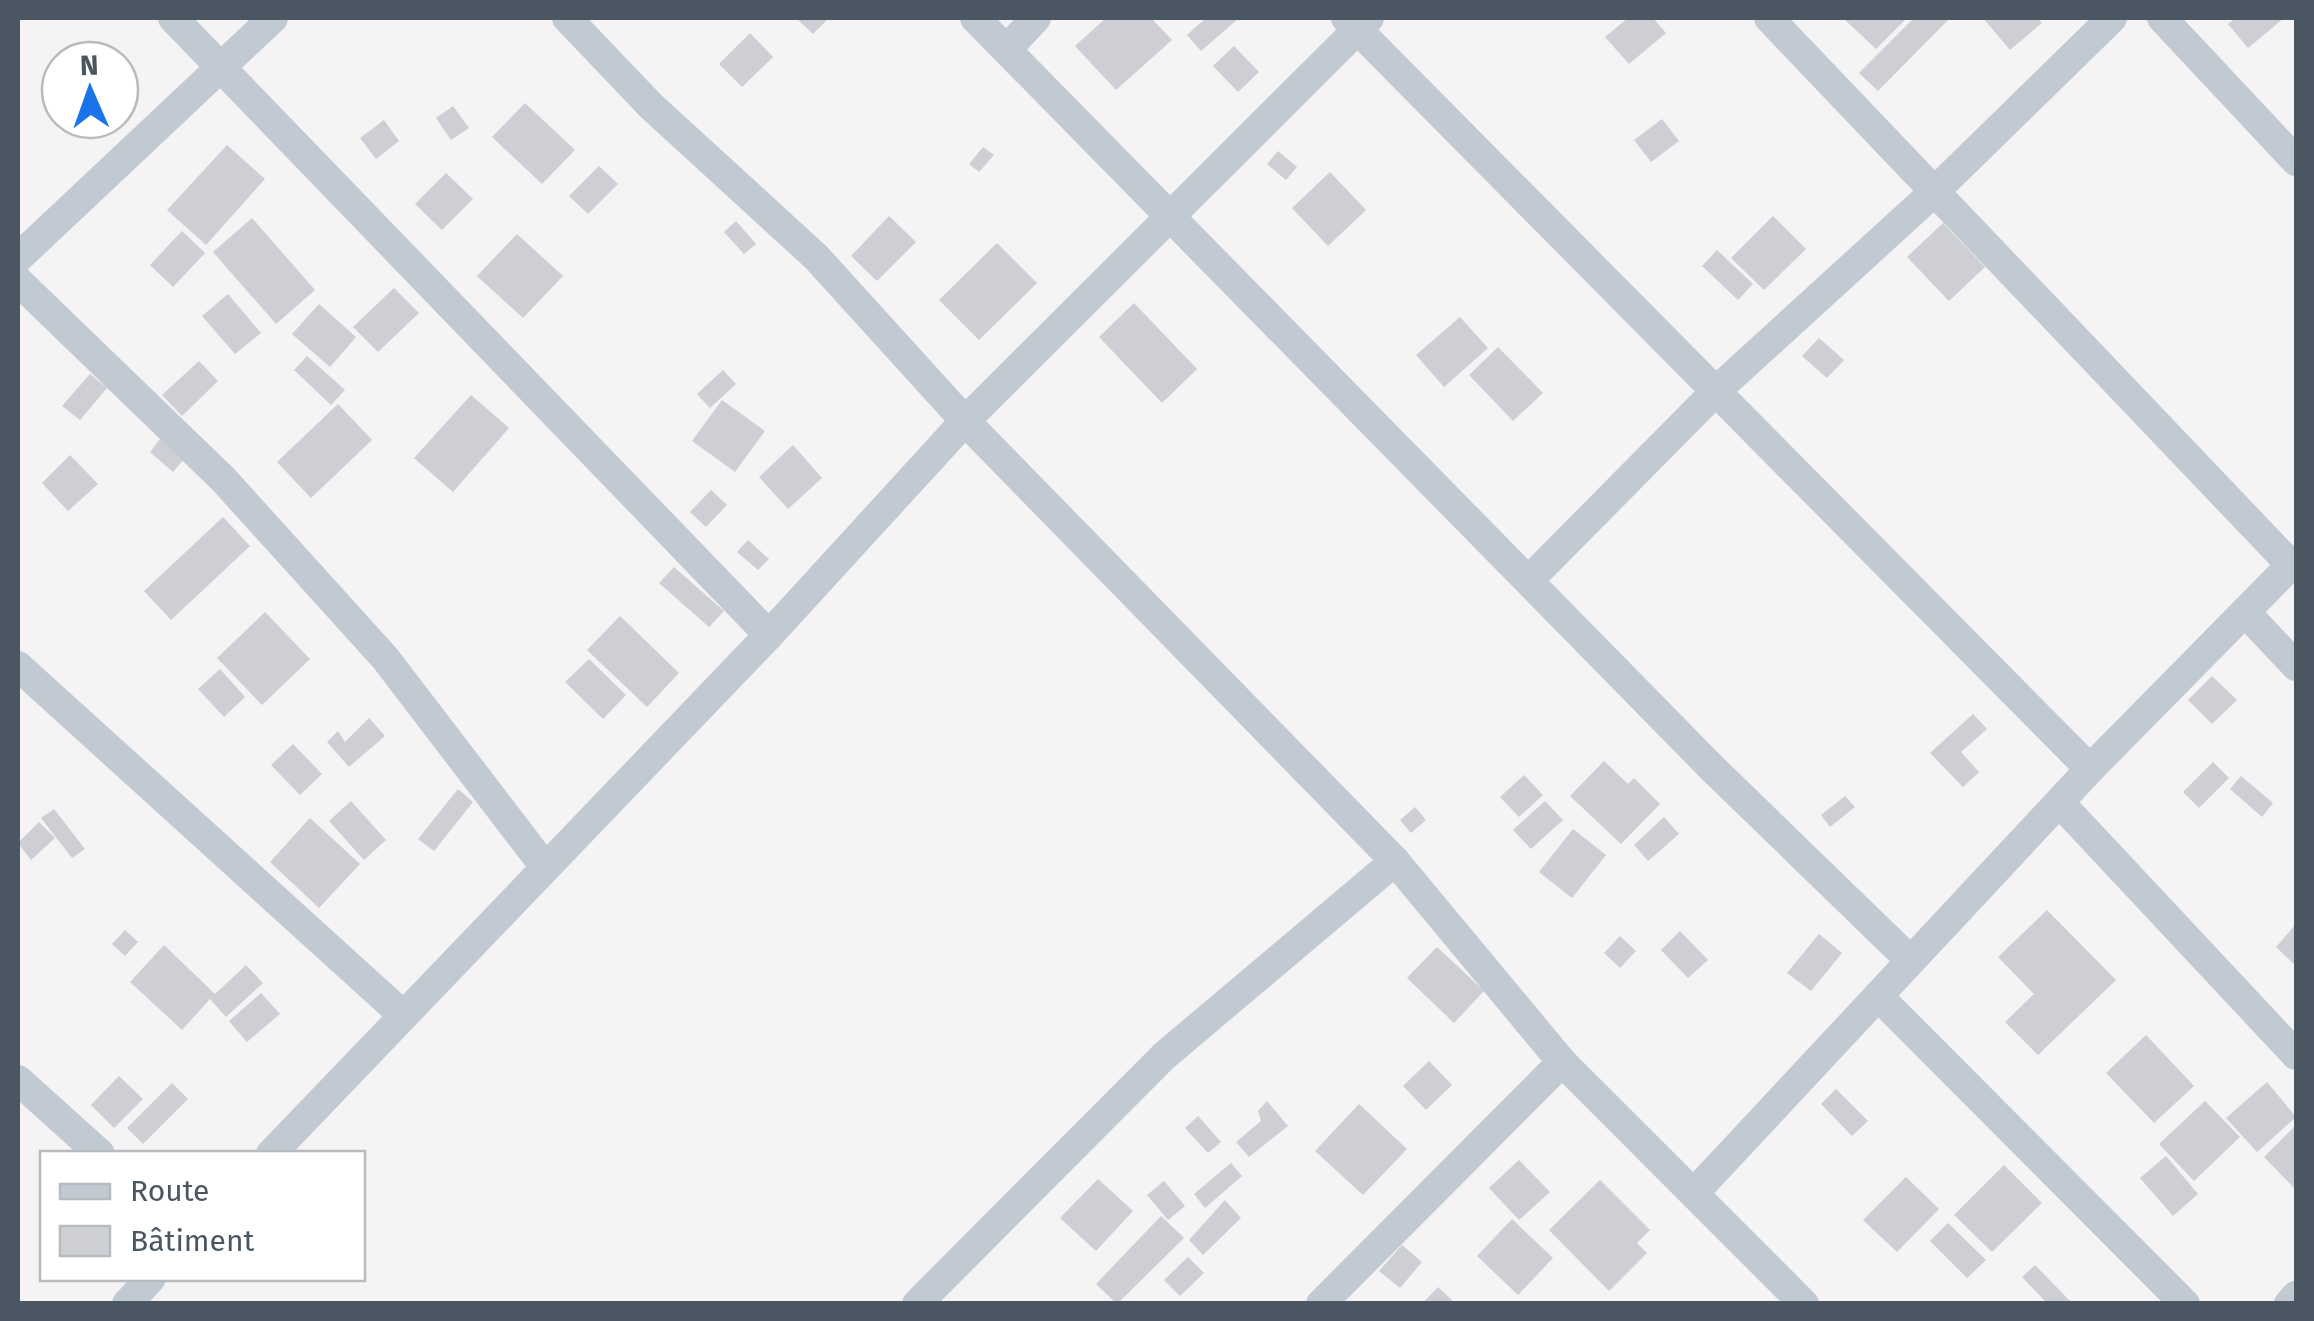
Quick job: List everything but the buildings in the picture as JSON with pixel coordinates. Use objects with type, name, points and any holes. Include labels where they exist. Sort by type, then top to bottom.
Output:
[{"type":"street","points":[[173,18],[769,635]]},
{"type":"street","points":[[18,258],[273,18]]},
{"type":"street","points":[[567,18],[651,106],[816,257],[965,421],[1395,861],[1562,1062],[1694,1194],[1770,1293],[1804,1304]]},
{"type":"street","points":[[976,18],[1713,770],[1910,960]]},
{"type":"street","points":[[1006,50],[1036,18]]},
{"type":"street","points":[[1694,1194],[2090,769],[2294,563],[1770,18]]},
{"type":"street","points":[[1530,580],[1718,390],[1934,192],[2112,18]]},
{"type":"street","points":[[2162,18],[2296,160]]},
{"type":"street","points":[[275,1151],[769,635],[965,421],[1357,21],[2090,769]]},
{"type":"street","points":[[18,281],[223,479],[385,658],[545,867]]},
{"type":"street","points":[[2244,612],[2296,666]]},
{"type":"street","points":[[18,666],[404,1015]]},
{"type":"street","points":[[2060,802],[2296,1055]]},
{"type":"street","points":[[917,1304],[1164,1056],[1395,861]]},
{"type":"street","points":[[1878,996],[2184,1304]]},
{"type":"street","points":[[1321,1304],[1562,1062]]},
{"type":"street","points":[[18,1080],[97,1151]]},
{"type":"street","points":[[126,1304],[148,1281]]},
{"type":"street","points":[[2289,1304],[2296,1296]]}]
